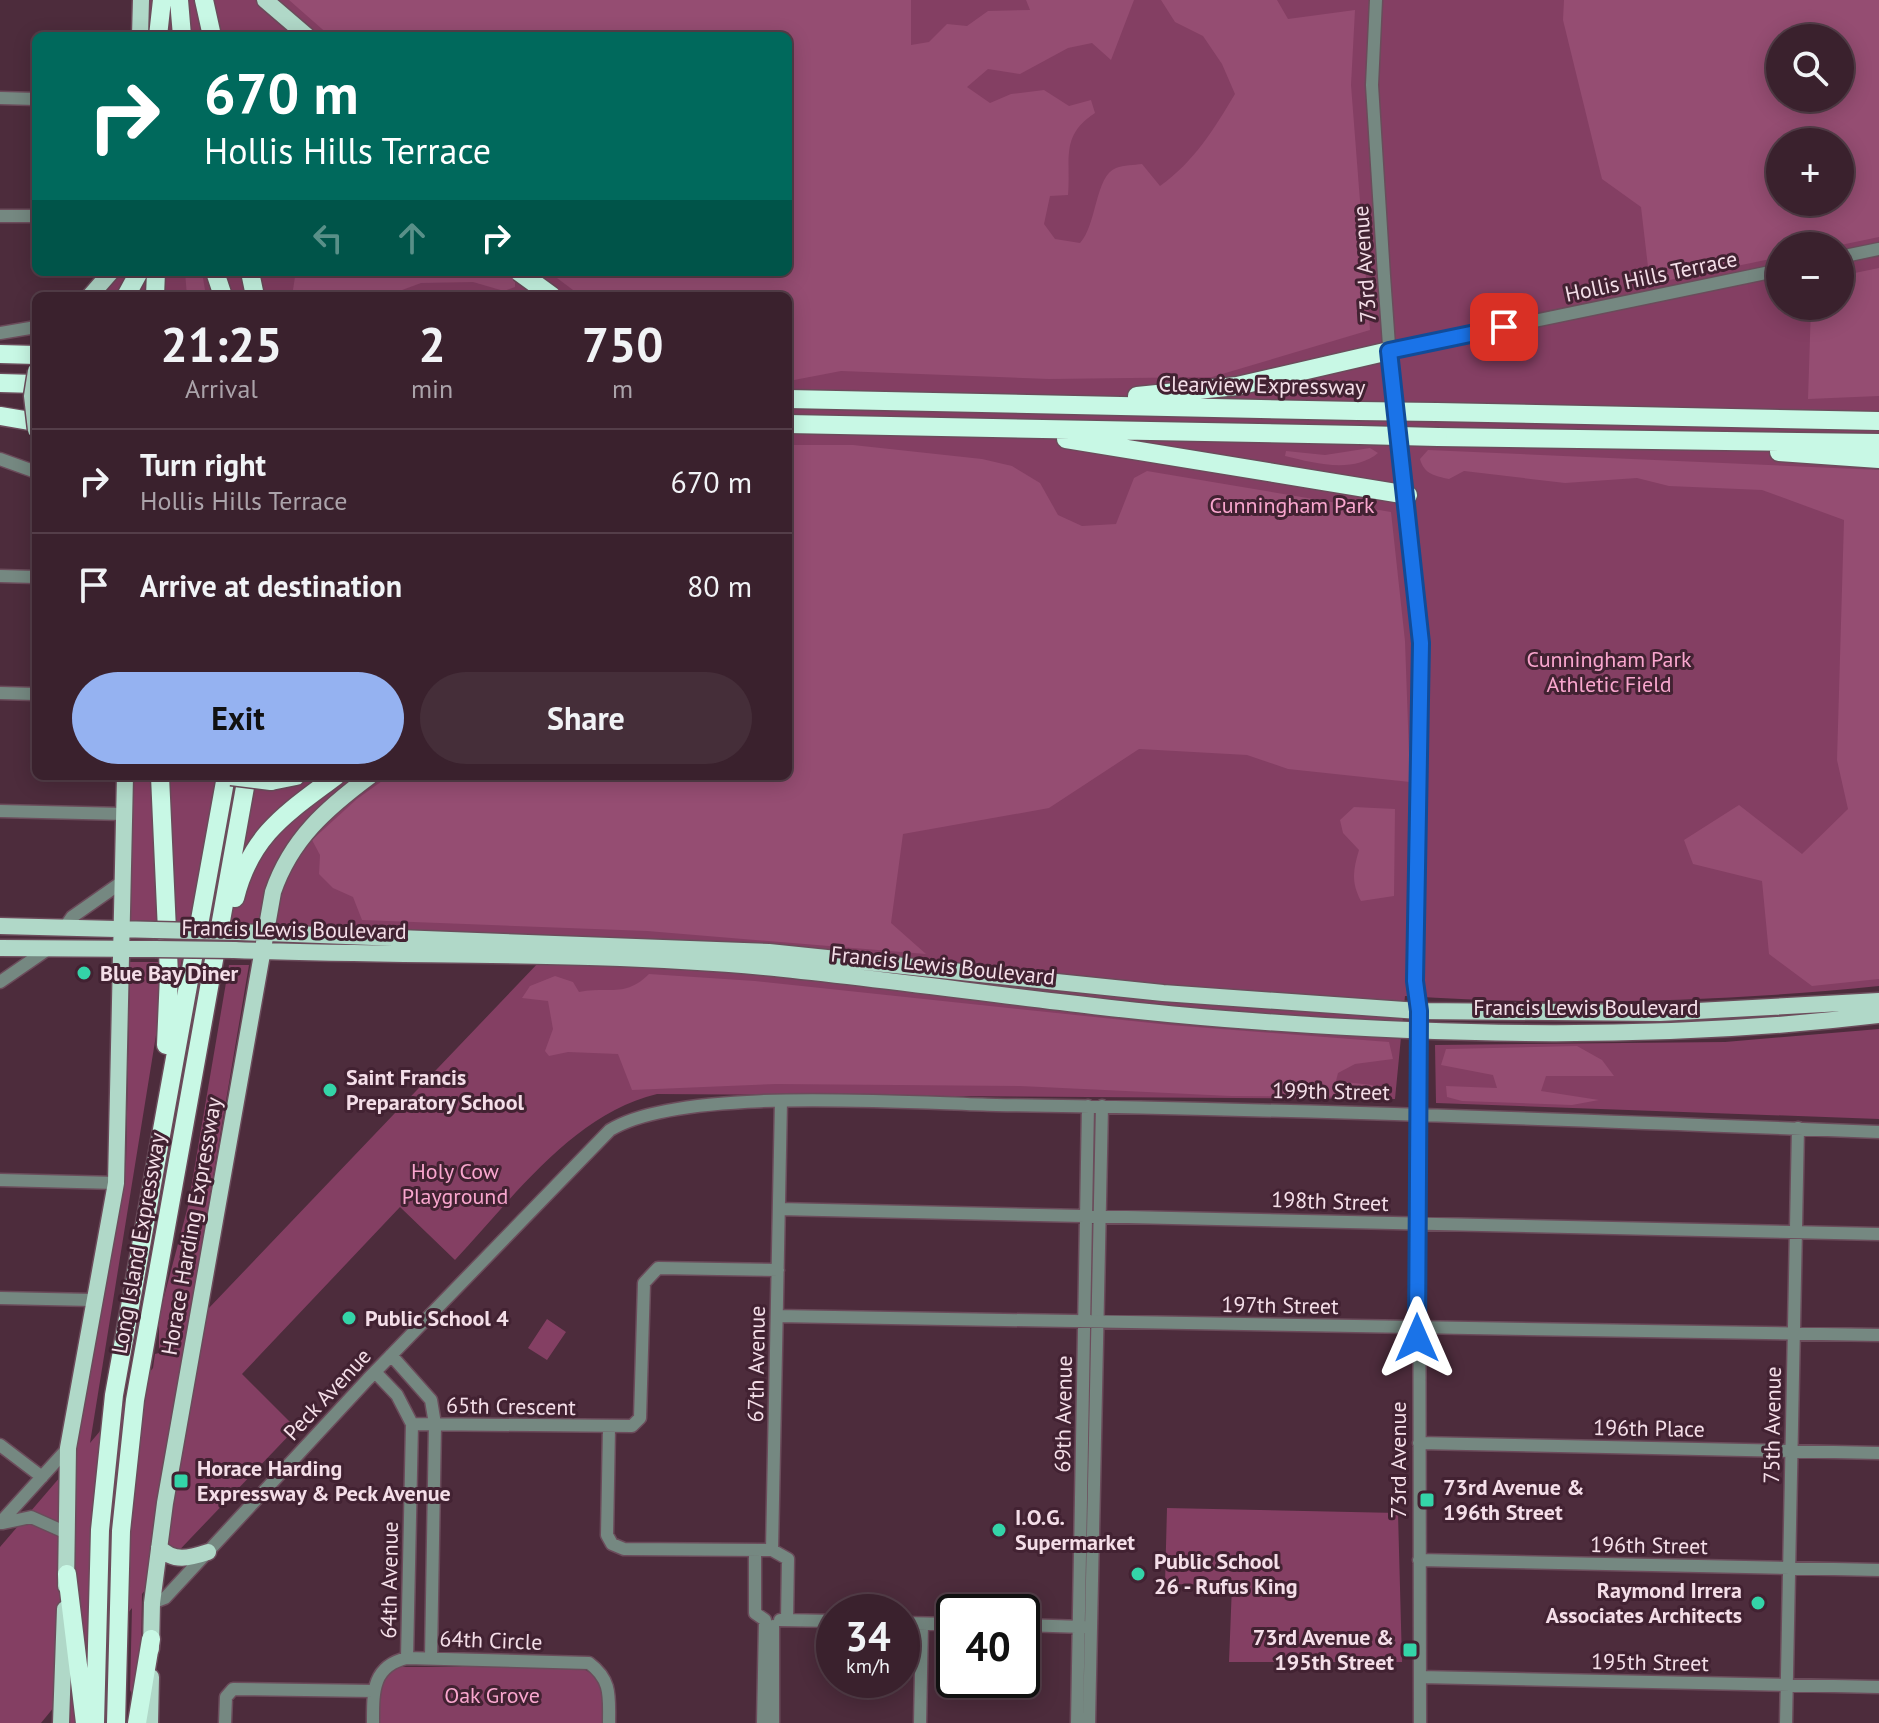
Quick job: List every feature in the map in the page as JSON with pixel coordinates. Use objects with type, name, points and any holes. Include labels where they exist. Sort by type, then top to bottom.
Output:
[{"type":"highway","points":[[158,32],[162,0]]},
{"type":"highway","points":[[179,0],[182,32]]},
{"type":"highway","points":[[203,0],[204,32]]},
{"type":"highway","points":[[203,0],[211,32]]},
{"type":"highway","points":[[524,276],[546,292]]},
{"type":"highway","points":[[1025,404],[1218,389],[1389,351]]},
{"type":"highway","points":[[0,354],[32,355]]},
{"type":"highway","points":[[0,383],[32,384]]},
{"type":"highway","points":[[792,388],[906,402]]},
{"type":"highway","name":"Clearview Expressway","points":[[792,399],[1879,421]]},
{"type":"highway","points":[[0,407],[32,408]]},
{"type":"highway","points":[[1771,419],[1879,413]]},
{"type":"highway","points":[[0,416],[32,421]]},
{"type":"highway","points":[[792,424],[1879,443]]},
{"type":"highway","points":[[992,428],[1408,495]]},
{"type":"highway","points":[[1600,440],[1879,459]]},
{"type":"highway","points":[[148,1204],[169,996],[160,780]]},
{"type":"highway","name":"Long Island Expressway","points":[[95,1723],[99,1556],[120,1355],[227,780]]},
{"type":"highway","name":"Long Island Expressway","points":[[116,1723],[120,1559],[131,1426],[246,780]]},
{"type":"highway","points":[[196,1052],[247,860],[276,822],[331,780]]},
{"type":"highway","points":[[67,1574],[85,1723]]},
{"type":"highway","points":[[137,1723],[151,1639]]},
{"type":"main road","points":[[140,32],[141,0]]},
{"type":"main road","points":[[265,0],[302,32]]},
{"type":"main road","points":[[93,292],[107,276]]},
{"type":"main road","points":[[58,1719],[67,1574],[68,1448],[116,1183],[125,780]]},
{"type":"main road","name":"Horace Harding Expressway","points":[[150,1723],[152,1603],[159,1547],[273,892],[292,851],[320,816],[365,780]]},
{"type":"main road","name":"Francis Lewis Boulevard","points":[[0,926],[264,932],[769,952],[1163,993],[1419,1011],[1660,1013],[1879,1001]]},
{"type":"main road","name":"Francis Lewis Boulevard","points":[[0,948],[538,956],[761,967],[1224,1019],[1418,1029],[1619,1033],[1879,1015]]},
{"type":"main road","points":[[159,1547],[175,1557],[187,1558],[208,1552]]},
{"type":"street","name":"73rd Avenue","points":[[1376,0],[1372,85],[1389,351],[1408,495],[1421,643],[1415,981],[1419,1011],[1417,1327],[1420,1723]]},
{"type":"street","points":[[0,98],[32,99]]},
{"type":"street","points":[[0,216],[32,216]]},
{"type":"street","points":[[1854,254],[1879,249]]},
{"type":"street","name":"Hollis Hills Terrace","points":[[1389,351],[1766,273]]},
{"type":"street","points":[[0,333],[32,328]]},
{"type":"street","points":[[0,459],[32,471]]},
{"type":"street","points":[[0,576],[32,577]]},
{"type":"street","points":[[0,693],[32,694]]},
{"type":"street","points":[[0,811],[124,814]]},
{"type":"street","points":[[65,927],[72,917],[122,882]]},
{"type":"street","points":[[0,982],[48,949]]},
{"type":"street","name":"199th Street","points":[[781,1101],[1417,1113],[1879,1132]]},
{"type":"street","name":"67th Avenue","points":[[781,1101],[772,1550],[788,1559],[787,1620]]},
{"type":"street","name":"Peck Avenue","points":[[152,1603],[165,1598],[391,1355],[610,1130],[628,1119],[666,1110],[781,1101]]},
{"type":"street","name":"69th Avenue","points":[[1077,1723],[1085,1627],[1099,1322],[1088,1106]]},
{"type":"street","name":"69th Avenue","points":[[1089,1723],[1085,1627],[1085,1322],[1102,1106]]},
{"type":"street","name":"75th Avenue","points":[[1786,1723],[1798,1128]]},
{"type":"street","points":[[0,1180],[116,1183]]},
{"type":"street","name":"198th Street","points":[[779,1209],[1879,1234]]},
{"type":"street","name":"65th Crescent","points":[[412,1424],[632,1426],[640,1418],[644,1283],[649,1273],[658,1268],[778,1270]]},
{"type":"street","points":[[0,1298],[93,1300]]},
{"type":"street","name":"197th Street","points":[[777,1316],[1879,1335]]},
{"type":"street","name":"64th Avenue","points":[[391,1355],[431,1400],[435,1424],[431,1658]]},
{"type":"street","points":[[375,1372],[397,1395],[412,1424]]},
{"type":"street","name":"64th Avenue","points":[[407,1658],[412,1424]]},
{"type":"street","points":[[609,1428],[607,1535],[612,1544],[624,1549],[772,1550]]},
{"type":"street","name":"196th Place","points":[[1419,1443],[1879,1453]]},
{"type":"street","points":[[0,1445],[42,1477]]},
{"type":"street","points":[[0,1524],[68,1448]]},
{"type":"street","points":[[0,1524],[31,1517],[67,1533]]},
{"type":"street","points":[[755,1550],[755,1613],[769,1620],[816,1621]]},
{"type":"street","points":[[409,1556],[434,1557]]},
{"type":"street","name":"196th Street","points":[[1419,1560],[1879,1570]]},
{"type":"street","points":[[763,1723],[769,1620]]},
{"type":"street","points":[[769,1620],[773,1723]]},
{"type":"street","points":[[920,1723],[922,1624],[936,1624]]},
{"type":"street","points":[[1040,1626],[1085,1627]]},
{"type":"street","name":"64th Circle","points":[[373,1691],[378,1675],[391,1662],[407,1658],[589,1663],[601,1672],[609,1687],[609,1723]]},
{"type":"street","name":"195th Street","points":[[1420,1677],[1879,1687]]},
{"type":"street","points":[[225,1723],[226,1697],[233,1689],[373,1691],[373,1723]]},
{"type":"green space","name":"Cunningham Park","points":[[148,0],[1879,0],[1879,986],[1760,996],[1642,1001],[1524,1001],[1405,996],[1395,1099],[657,1094],[627,1104],[571,1139],[546,1161],[455,1260],[400,1207],[242,1374],[296,1428],[168,1562],[142,1594],[141,1661],[136,1691],[132,1694],[130,1690],[132,1608],[75,1681],[78,1723],[68,1723],[68,1690],[41,1723],[0,1723],[0,1547],[73,1462],[126,1162],[130,962],[160,962],[163,992],[90,1443],[153,1368],[155,1354],[159,1353],[159,1316],[188,1206],[229,965],[249,965],[187,1331],[562,938],[190,922],[178,978],[171,922],[130,920],[132,780],[792,780],[792,292],[104,292],[116,276],[792,276],[792,32],[148,32]]},
{"type":"green space","points":[[289,0],[911,0],[911,45],[929,42],[947,24],[967,26],[988,11],[1030,10],[1026,0],[1134,0],[1111,60],[1092,43],[1068,48],[1020,74],[988,69],[967,87],[990,103],[1011,94],[1044,90],[1069,106],[1091,100],[1095,113],[1076,130],[1072,139],[1068,195],[1050,196],[1044,224],[1055,239],[1080,243],[1086,235],[1100,190],[1109,173],[1119,167],[1142,164],[1160,186],[1193,156],[1235,94],[1222,64],[1203,36],[1175,22],[1161,0],[1277,0],[1288,19],[1355,10],[1351,85],[1370,330],[1212,377],[1049,379],[841,371],[794,380],[792,292],[576,292],[554,276],[792,276],[792,32],[325,32]]},
{"type":"green space","points":[[1564,0],[1879,0],[1879,237],[1854,242],[1854,232],[1766,232],[1766,260],[1650,284],[1641,207],[1602,179],[1563,20]]},
{"type":"green space","points":[[1879,268],[1879,396],[1808,399],[1811,320],[1854,320],[1854,273]]},
{"type":"green space","points":[[185,276],[203,276],[205,292],[187,292]]},
{"type":"green space","points":[[510,276],[515,279],[515,287],[504,291],[473,282],[421,283],[397,292],[293,292],[295,277]]},
{"type":"green space","points":[[792,445],[853,445],[982,459],[1012,466],[1040,483],[1058,515],[1082,526],[1116,524],[1134,478],[1147,471],[1391,512],[1405,641],[1410,782],[1288,769],[1247,755],[1139,749],[1049,808],[903,834],[891,923],[926,954],[647,931],[362,920],[353,897],[333,888],[319,874],[320,855],[312,840],[357,799],[383,780],[792,780]]},
{"type":"green space","points":[[1370,448],[1378,453],[1345,465],[1321,464],[1285,456],[1286,451],[1325,455]]},
{"type":"green space","points":[[1428,450],[1879,470],[1879,979],[1812,986],[1769,954],[1762,881],[1693,864],[1684,840],[1739,805],[1802,854],[1848,809],[1837,760],[1844,520],[1762,490],[1669,486],[1637,478],[1565,483],[1464,471],[1449,479],[1424,468],[1420,459]]},
{"type":"green space","points":[[1354,807],[1395,809],[1394,896],[1361,901],[1354,876],[1359,850],[1343,833],[1340,820]]},
{"type":"green space","points":[[649,974],[755,981],[1170,1025],[1389,1042],[1393,1059],[1355,1064],[1338,1073],[1336,1081],[1372,1085],[1393,1097],[1231,1096],[1020,1086],[776,1084],[632,1090],[618,1054],[568,1052],[549,1056],[545,1051],[553,1029],[548,1001],[522,998],[530,986],[555,976],[573,982],[579,992],[616,990],[632,986]]},
{"type":"green space","points":[[1879,1029],[1879,1119],[1436,1103],[1435,1045],[1725,1042]]},
{"type":"green space","points":[[1577,1046],[1602,1060],[1614,1076],[1546,1076],[1541,1091],[1599,1100],[1572,1105],[1462,1101],[1447,1097],[1446,1086],[1497,1088],[1493,1075],[1441,1065],[1446,1049]]},
{"type":"green space","points":[[547,1319],[566,1332],[547,1360],[528,1348]]},
{"type":"green space","points":[[1167,1508],[1398,1513],[1402,1662],[1229,1662],[1232,1585],[1165,1584]]},
{"type":"green space","name":"Oak Grove","points":[[396,1667],[580,1667],[601,1683],[603,1723],[379,1723],[381,1684]]},
{"type":"place","name":"Blue Bay Diner","points":[[84,973]]},
{"type":"place","name":"Saint Francis Preparatory School","points":[[330,1090]]},
{"type":"place","name":"Public School 4","points":[[349,1318]]},
{"type":"place","name":"Horace Harding Expressway & Peck Avenue","points":[[181,1481]]},
{"type":"place","name":"73rd Avenue & 196th Street","points":[[1427,1500]]},
{"type":"place","name":"I.O.G. Supermarket","points":[[999,1530]]},
{"type":"place","name":"Public School 26 - Rufus King","points":[[1138,1574]]},
{"type":"place","name":"Raymond Irrera Associates Architects","points":[[1758,1603]]},
{"type":"place","name":"73rd Avenue & 195th Street","points":[[1410,1650]]},
{"type":"route","points":[[1417,1338],[1419,1011],[1415,981],[1420,863],[1421,643],[1408,495],[1393,401],[1389,351],[1504,327]]},
{"type":"park label","name":"Cunningham Park Athletic Field","points":[[1609,672]]},
{"type":"park label","name":"Holy Cow Playground","points":[[455,1184]]}]
